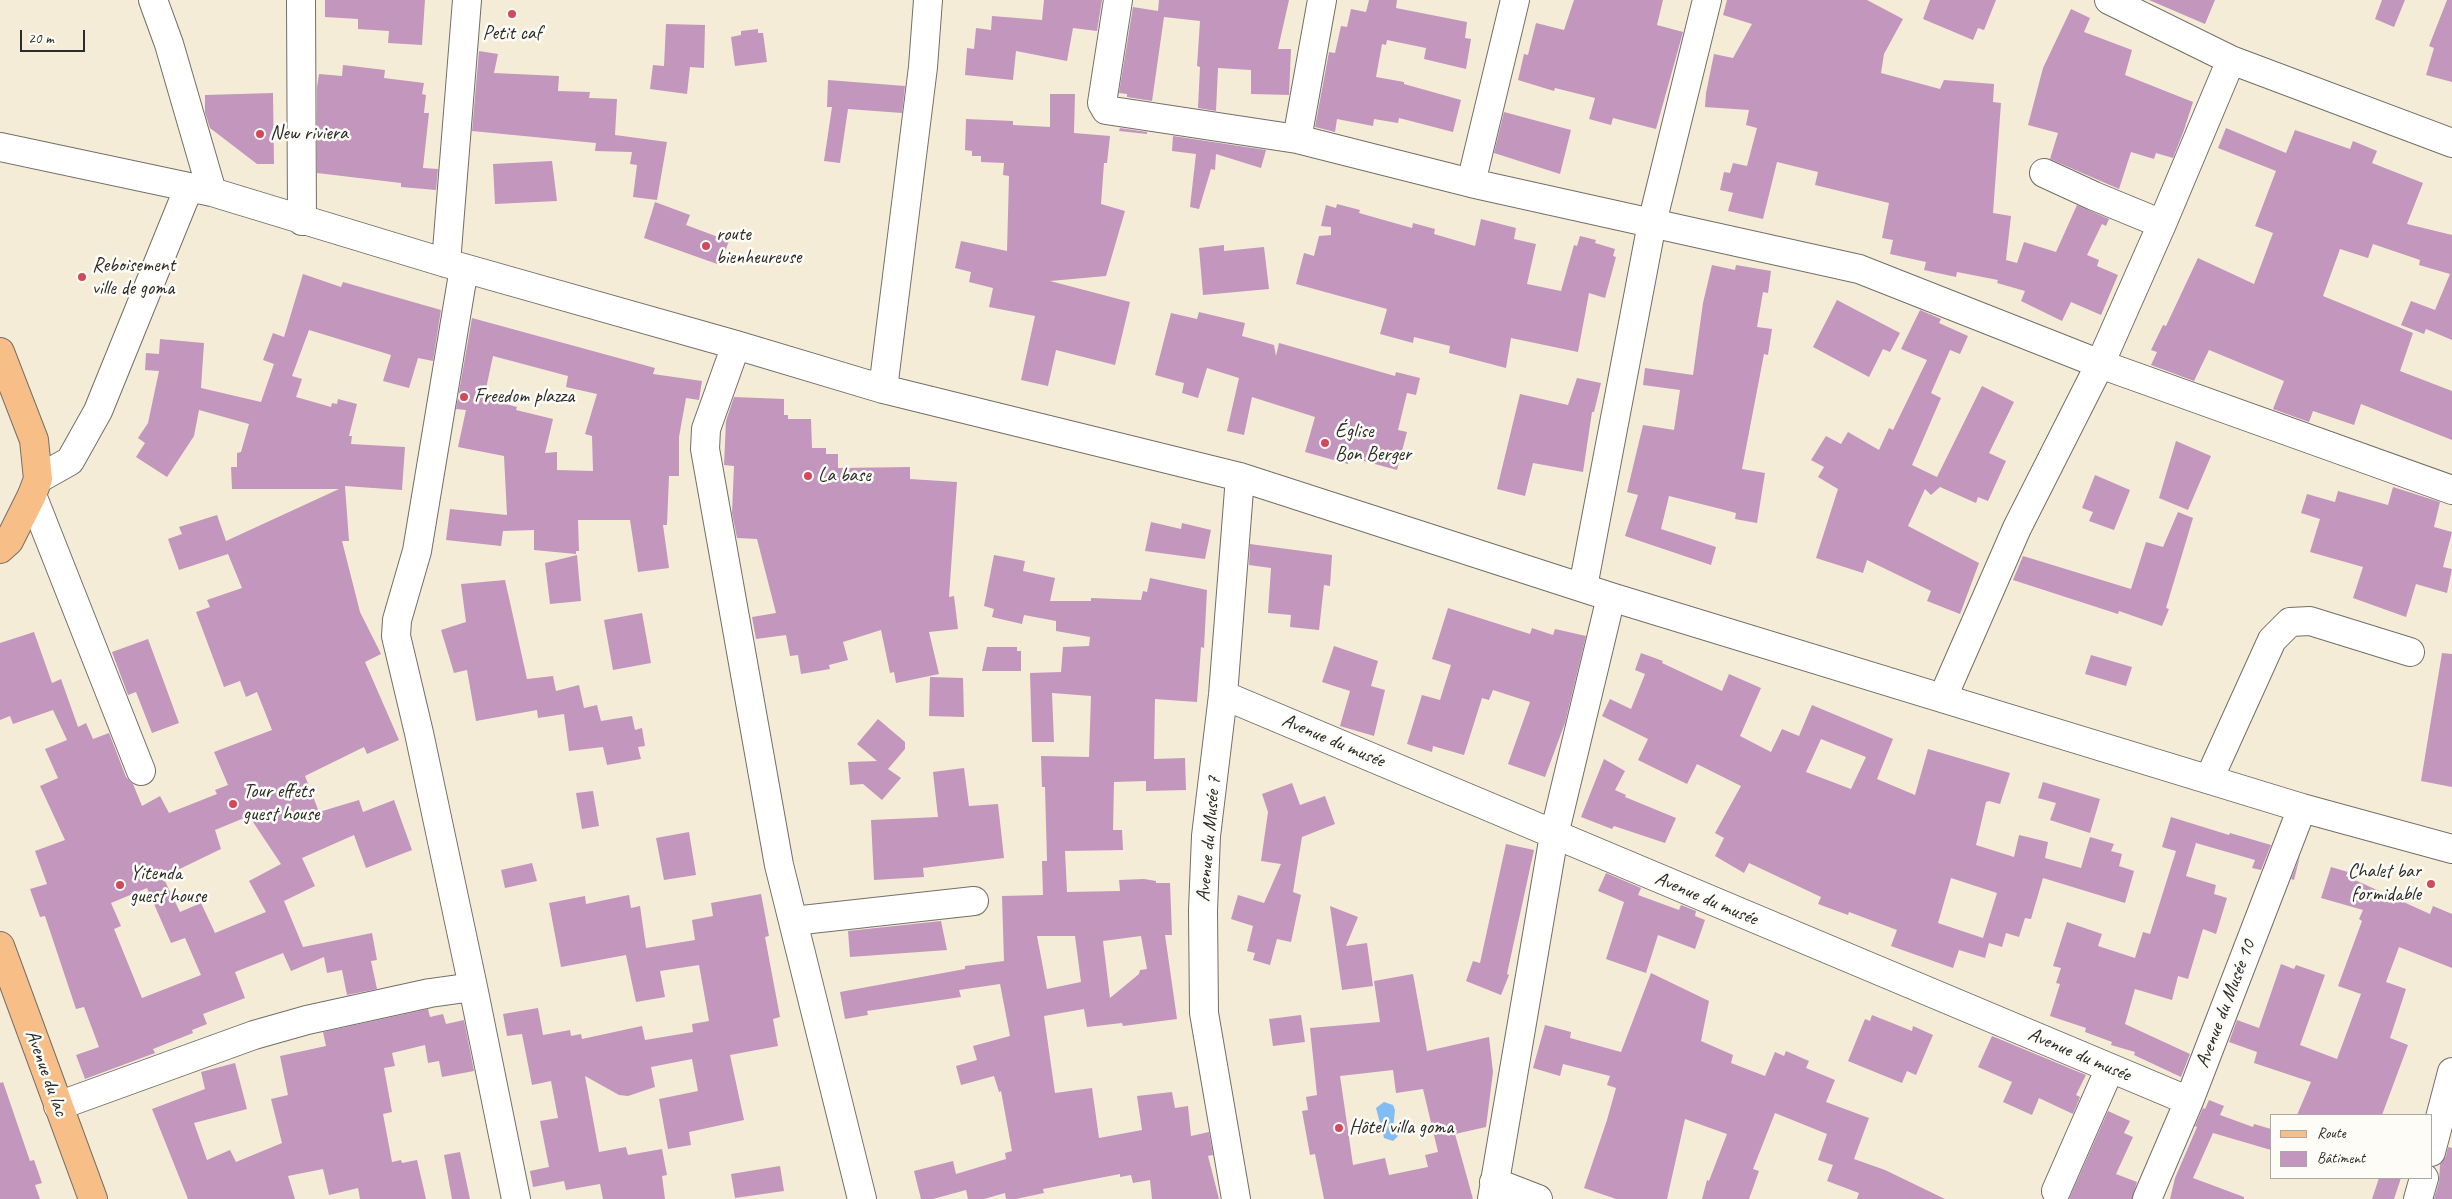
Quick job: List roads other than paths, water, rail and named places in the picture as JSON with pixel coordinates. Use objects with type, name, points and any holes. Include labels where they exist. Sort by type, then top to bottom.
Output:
[{"type":"main road","points":[[0,352],[34,440],[35,487],[9,541],[0,549]]},
{"type":"main road","name":"Avenue du lac","points":[[0,946],[93,1199]]},
{"type":"street","points":[[141,771],[35,487],[70,461],[98,412],[200,190],[169,44],[153,0]]},
{"type":"street","points":[[301,0],[302,221]]},
{"type":"street","points":[[466,0],[455,266],[417,551],[397,620],[396,636],[419,733],[516,1199]]},
{"type":"street","points":[[883,390],[923,67],[928,0]]},
{"type":"street","points":[[1118,0],[1102,102],[1106,110],[1297,139],[1471,183],[1859,270],[2100,364],[2452,490]]},
{"type":"street","points":[[1297,139],[1322,0]]},
{"type":"street","points":[[1471,183],[1515,0]]},
{"type":"street","points":[[1583,587],[1652,223],[1707,0]]},
{"type":"street","points":[[2109,0],[2231,60],[2452,143]]},
{"type":"street","points":[[1943,697],[2017,528],[2100,364],[2162,224],[2231,60]]},
{"type":"street","points":[[0,147],[200,190],[455,266],[736,345],[883,390],[1240,477],[1611,597],[2302,808],[2452,849]]},
{"type":"street","points":[[2044,172],[2094,196],[2162,224]]},
{"type":"street","points":[[736,345],[706,429],[705,449],[779,864],[862,1199]]},
{"type":"street","name":"Avenue du Musée 7","points":[[1236,1199],[1204,1012],[1203,910],[1206,836],[1223,695],[1240,477]]},
{"type":"street","points":[[1538,1199],[1493,1190],[1554,835],[1611,597]]},
{"type":"street","points":[[2209,779],[2272,640],[2290,622],[2310,622],[2410,652]]},
{"type":"street","name":"Avenue du musée","points":[[1223,695],[2189,1101]]},
{"type":"street","name":"Avenue du Musée 10","points":[[2148,1199],[2189,1101],[2302,808]]},
{"type":"street","points":[[793,921],[974,901]]},
{"type":"street","points":[[58,1106],[254,1035],[298,1022],[430,993],[473,987]]},
{"type":"street","points":[[2056,1191],[2110,1068]]},
{"type":"street","points":[[2432,1148],[2452,1072]]},
{"type":"street","points":[[2418,1199],[2424,1179]]},
{"type":"water","points":[[1384,1102],[1393,1105],[1395,1110],[1393,1128],[1400,1134],[1393,1141],[1384,1138],[1376,1108]]},
{"type":"place","name":"Petit caf","points":[[512,14]]},
{"type":"place","name":"New riviera","points":[[260,134]]},
{"type":"place","name":"route bienheureuse","points":[[706,246]]},
{"type":"place","name":"Reboisement ville de goma","points":[[82,277]]},
{"type":"place","name":"Freedom plazza","points":[[464,397]]},
{"type":"place","name":"Église Bon Berger","points":[[1325,443]]},
{"type":"place","name":"La base","points":[[808,476]]},
{"type":"place","name":"Tour effets guest house","points":[[233,804]]},
{"type":"place","name":"Chalet bar formidable","points":[[2431,884]]},
{"type":"place","name":"Yitenda guest house","points":[[120,885]]},
{"type":"place","name":"Hôtel villa goma","points":[[1339,1128]]}]
